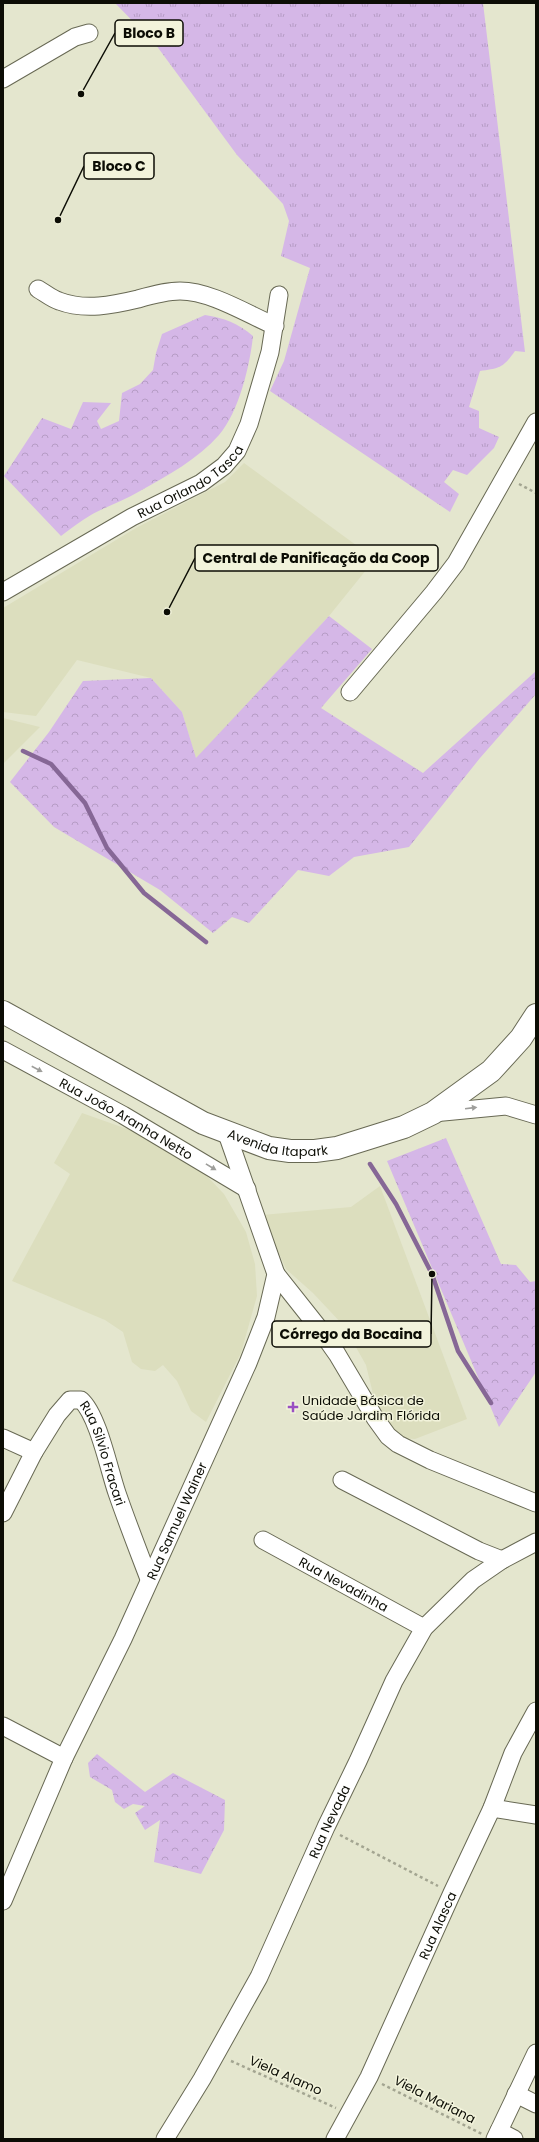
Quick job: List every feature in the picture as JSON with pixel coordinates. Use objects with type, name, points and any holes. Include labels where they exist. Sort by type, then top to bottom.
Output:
[{"type":"main road","name":"Avenida Itapark","points":[[3,1012],[182,1112],[269,1148],[290,1151],[315,1151],[336,1148],[404,1127],[433,1113],[491,1071],[521,1038],[536,1015]]},
{"type":"street","points":[[3,79],[75,36],[89,33]]},
{"type":"street","points":[[38,289],[59,301],[80,306],[103,306],[172,292],[193,292],[213,298],[275,326]]},
{"type":"street","name":"Rua Orlando Tasca","points":[[3,592],[132,517],[201,483],[224,466],[237,451],[249,424],[270,352],[280,296]]},
{"type":"street","points":[[350,692],[434,592],[456,563],[536,422]]},
{"type":"street","name":"Rua João Aranha Netto","points":[[3,1050],[123,1115],[247,1189]]},
{"type":"street","points":[[433,1113],[506,1106],[533,1109]]},
{"type":"street","points":[[226,1131],[276,1274],[337,1354],[388,1436],[409,1451],[536,1503]]},
{"type":"street","name":"Rua Samuel Wainer","points":[[3,1901],[64,1758],[123,1639],[248,1363],[266,1317],[276,1274]]},
{"type":"street","name":"Rua Silvio Fracari","points":[[3,1513],[34,1452],[64,1404],[76,1399],[81,1400],[85,1403],[100,1438],[117,1494],[149,1579]]},
{"type":"street","points":[[3,1438],[34,1452]]},
{"type":"street","points":[[342,1480],[479,1551],[502,1560]]},
{"type":"street","name":"Rua Nevadinha","points":[[263,1540],[424,1628]]},
{"type":"street","name":"Rua Nevada","points":[[165,2139],[215,2055],[258,1977],[394,1681],[424,1628],[473,1580],[502,1560],[536,1542]]},
{"type":"street","name":"Rua Alasca","points":[[334,2139],[370,2077],[452,1893],[492,1808],[513,1753],[536,1711]]},
{"type":"street","points":[[3,1726],[64,1758]]},
{"type":"street","points":[[492,1808],[536,1815]]},
{"type":"street","points":[[514,2139],[493,2135],[516,2094],[536,2053]]},
{"type":"street","points":[[516,2094],[536,2104]]},
{"type":"path","points":[[506,477],[536,492]]},
{"type":"path","points":[[326,1827],[452,1893]]},
{"type":"path","name":"Viela Alamo","points":[[215,2055],[349,2114]]},
{"type":"path","name":"Viela Mariana","points":[[370,2077],[493,2135]]},
{"type":"shaded area","points":[[244,463],[375,559],[329,616],[196,759],[182,712],[151,678],[77,660],[36,716],[3,712],[3,608],[136,528],[225,482]]},
{"type":"shaded area","points":[[3,718],[40,727],[3,764]]},
{"type":"shaded area","points":[[82,1113],[130,1130],[201,1170],[224,1194],[246,1232],[255,1264],[257,1296],[241,1353],[206,1422],[191,1411],[177,1381],[163,1365],[155,1371],[141,1369],[132,1362],[123,1332],[105,1320],[12,1281],[70,1174],[54,1163]]},
{"type":"shaded area","points":[[380,1186],[467,1419],[415,1439],[401,1438],[386,1423],[374,1398],[366,1365],[344,1326],[313,1293],[286,1269],[262,1215],[351,1207]]},
{"type":"green space","points":[[115,3],[483,3],[525,352],[515,351],[504,364],[497,368],[480,371],[469,407],[479,411],[479,428],[499,437],[494,448],[467,475],[453,470],[444,482],[459,494],[450,512],[270,391],[284,361],[310,268],[281,256],[289,221],[283,204],[237,155],[156,45]]},
{"type":"green space","points":[[205,315],[230,322],[253,336],[242,388],[238,401],[226,425],[211,444],[182,466],[133,495],[90,516],[61,536],[4,476],[42,418],[71,429],[83,402],[111,403],[97,421],[101,429],[119,421],[122,393],[140,384],[153,370],[156,353],[162,334]]},
{"type":"green space","points":[[329,616],[372,649],[321,708],[423,773],[536,671],[536,694],[480,758],[409,847],[354,857],[329,876],[298,870],[249,923],[232,917],[213,933],[160,890],[54,827],[10,782],[49,732],[83,681],[151,678],[182,712],[196,758]]},
{"type":"green space","points":[[446,1138],[501,1264],[516,1265],[530,1282],[536,1281],[536,1372],[499,1427],[387,1161]]},
{"type":"green space","points":[[97,1754],[145,1792],[173,1773],[225,1800],[224,1830],[201,1874],[154,1862],[160,1820],[145,1830],[135,1813],[145,1806],[133,1804],[124,1809],[115,1802],[112,1790],[90,1777],[88,1763]]},
{"type":"waterway","points":[[23,751],[51,764],[85,803],[107,848],[144,893],[206,942]]},
{"type":"waterway","points":[[370,1164],[396,1204],[432,1274],[458,1351],[491,1403]]},
{"type":"place","name":"Bloco B","points":[[81,94]]},
{"type":"place","name":"Bloco C","points":[[58,220]]},
{"type":"place","name":"Central de Panificação da Coop","points":[[167,612]]},
{"type":"place","name":"Córrego da Bocaina","points":[[432,1274]]},
{"type":"place","name":"Unidade Básica de Saúde Jardim Flórida","points":[[293,1407]]}]
